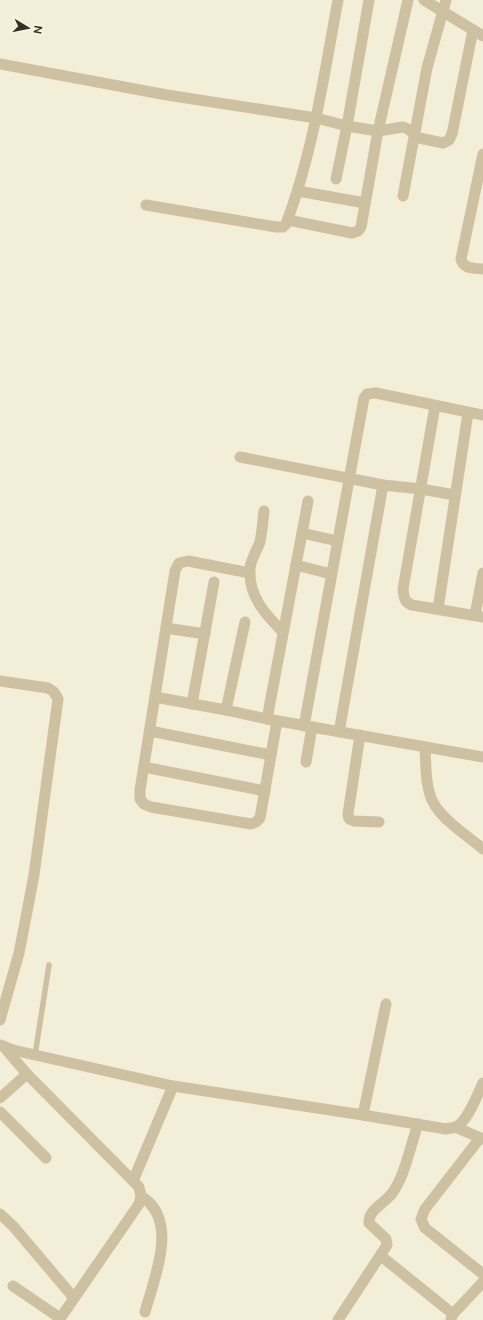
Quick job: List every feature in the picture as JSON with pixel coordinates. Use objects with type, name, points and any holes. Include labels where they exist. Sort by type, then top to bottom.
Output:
[{"type":"street","points":[[146,205],[276,227],[283,227],[286,224],[298,191],[316,118],[338,0]]},
{"type":"street","points":[[336,179],[347,126],[369,0]]},
{"type":"street","points":[[288,220],[352,233],[358,231],[361,227],[378,131],[408,0]]},
{"type":"street","points":[[424,0],[483,36]]},
{"type":"street","points":[[403,196],[427,68],[446,0]]},
{"type":"street","points":[[0,64],[166,95],[316,118],[347,126],[378,131],[403,127],[419,138],[443,142],[449,140],[452,134],[473,30]]},
{"type":"street","points":[[482,159],[461,259],[462,264],[466,266],[483,269]]},
{"type":"street","points":[[298,191],[365,203]]},
{"type":"street","points":[[306,762],[308,726],[331,574],[364,398],[367,394],[376,393],[483,415]]},
{"type":"street","points":[[435,406],[403,589],[404,598],[407,603],[412,605],[479,616],[483,573]]},
{"type":"street","points":[[438,609],[468,413]]},
{"type":"street","points":[[240,457],[383,485],[421,489],[455,495]]},
{"type":"street","points":[[339,732],[383,485]]},
{"type":"street","points":[[250,573],[188,561],[179,563],[175,571],[144,766],[140,799],[144,804],[151,807],[251,824],[260,818],[271,754],[272,720],[283,632],[308,501]]},
{"type":"street","points":[[264,510],[261,536],[252,562],[250,573],[253,594],[265,614],[283,632]]},
{"type":"street","points":[[302,533],[337,541]]},
{"type":"street","points":[[296,565],[331,574]]},
{"type":"street","points":[[192,704],[214,582]]},
{"type":"street","points":[[226,710],[245,622]]},
{"type":"street","points":[[166,628],[205,634]]},
{"type":"street","points":[[0,681],[48,688],[54,692],[58,699],[34,875],[19,953],[0,1020]]},
{"type":"street","points":[[155,697],[272,720],[483,757]]},
{"type":"street","points":[[150,731],[271,754]]},
{"type":"street","points":[[360,735],[348,814],[350,819],[354,821],[379,822]]},
{"type":"street","points":[[425,747],[427,781],[433,802],[443,815],[483,849]]},
{"type":"street","points":[[144,766],[265,791]]},
{"type":"street","points":[[363,1115],[386,1004]]},
{"type":"street","points":[[2,1046],[173,1086],[446,1129],[456,1127],[463,1120],[483,1083]]},
{"type":"street","points":[[2,1046],[27,1074],[139,1187],[141,1196],[139,1204],[60,1319],[13,1286]]},
{"type":"street","points":[[0,1098],[27,1074]]},
{"type":"street","points":[[133,1181],[173,1086]]},
{"type":"street","points":[[0,1112],[46,1158]]},
{"type":"street","points":[[338,1320],[385,1250],[387,1242],[369,1223],[369,1217],[372,1212],[388,1198],[398,1185],[418,1124]]},
{"type":"street","points":[[456,1127],[482,1138],[425,1209],[421,1219],[425,1228],[483,1274]]},
{"type":"street","points":[[141,1196],[154,1206],[162,1230],[162,1250],[145,1312]]},
{"type":"street","points":[[0,1214],[13,1226],[74,1298]]},
{"type":"street","points":[[381,1256],[452,1317],[483,1282]]},
{"type":"lane","points":[[35,1054],[49,965]]}]
